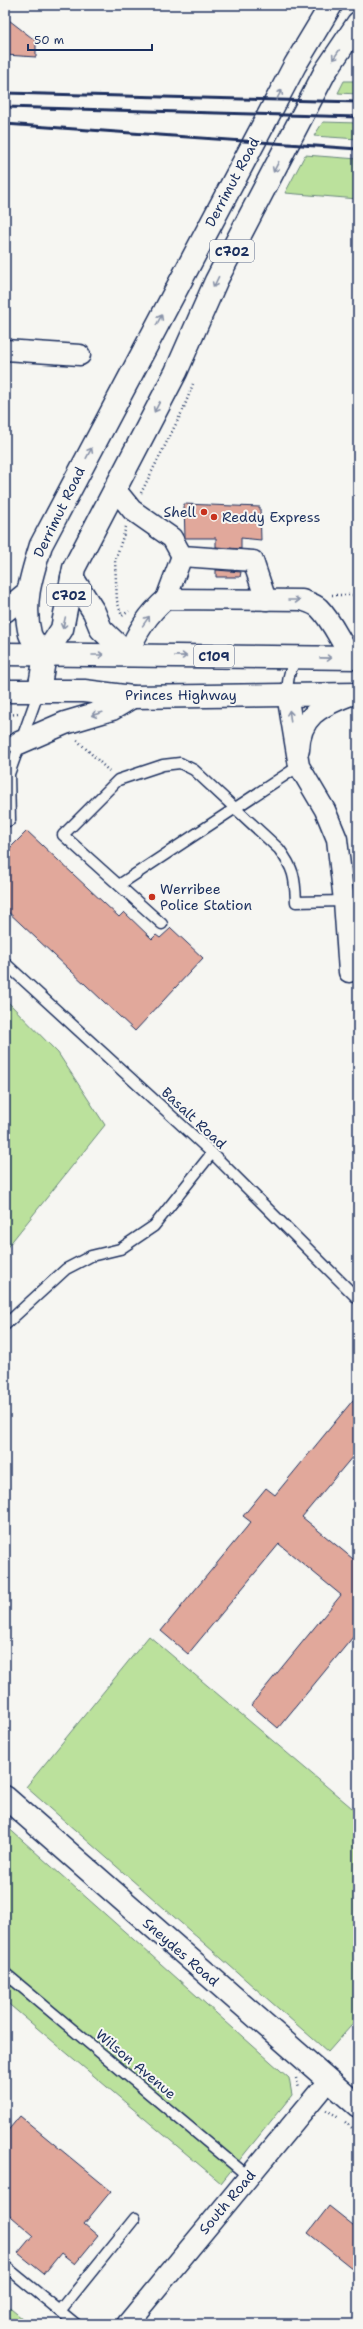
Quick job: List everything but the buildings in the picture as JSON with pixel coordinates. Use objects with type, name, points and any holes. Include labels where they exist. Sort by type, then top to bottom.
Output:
[{"type":"main road","name":"Derrimut Road","points":[[45,655],[30,635],[27,593],[32,568],[41,545],[295,65],[331,5]]},
{"type":"main road","name":"C702","points":[[39,691],[45,655],[61,634],[74,568],[176,372],[216,281],[325,72],[358,23]]},
{"type":"main road","points":[[72,578],[94,612],[100,629],[128,655]]},
{"type":"main road","points":[[5,611],[27,593]]},
{"type":"main road","name":"C109","points":[[5,654],[355,658]]},
{"type":"main road","name":"Princes Highway","points":[[5,691],[84,692],[132,697],[355,694]]},
{"type":"main road","points":[[12,748],[65,723],[112,709],[132,697]]},
{"type":"main road","name":"Sneydes Road","points":[[5,1797],[358,2106]]},
{"type":"street","points":[[5,350],[80,355]]},
{"type":"street","points":[[115,489],[132,510],[172,538],[182,556],[166,598],[156,606],[136,636],[128,655]]},
{"type":"street","points":[[182,556],[253,561],[266,600]]},
{"type":"street","points":[[166,598],[302,600],[318,607],[334,628],[340,642],[355,658]]},
{"type":"street","points":[[287,694],[299,766],[325,810],[337,840],[344,901],[349,972]]},
{"type":"street","points":[[299,766],[300,734],[308,720],[322,706],[355,694]]},
{"type":"street","name":"South Road","points":[[127,2324],[328,2080]]},
{"type":"lane","points":[[287,694],[288,675],[291,667],[300,657]]},
{"type":"lane","points":[[5,822],[10,820],[9,774],[12,748],[39,691]]},
{"type":"lane","points":[[162,924],[63,836],[118,780],[163,765],[180,763],[194,770],[279,849],[290,864],[295,876],[296,902],[344,901]]},
{"type":"lane","points":[[119,885],[299,766]]},
{"type":"lane","name":"Basalt Road","points":[[5,963],[212,1153],[358,1299]]},
{"type":"lane","points":[[5,1325],[66,1269],[91,1256],[120,1249],[154,1226],[212,1153]]},
{"type":"lane","name":"Wilson Avenue","points":[[5,1973],[249,2176]]},
{"type":"lane","points":[[60,2311],[135,2218]]},
{"type":"lane","points":[[5,2266],[76,2324]]},
{"type":"path","points":[[122,616],[116,601],[115,561],[132,510],[183,410],[194,380]]},
{"type":"path","points":[[76,738],[118,780]]},
{"type":"green space","points":[[344,81],[358,81],[358,94],[338,93]]},
{"type":"green space","points":[[323,122],[358,123],[358,139],[314,136]]},
{"type":"green space","points":[[305,155],[358,159],[358,199],[285,193]]},
{"type":"green space","points":[[5,999],[58,1053],[105,1125],[5,1250]]},
{"type":"green space","points":[[149,1636],[358,1813],[358,2018],[328,2052],[26,1787]]},
{"type":"green space","points":[[5,1825],[289,2078],[292,2095],[221,2183],[5,2001]]},
{"type":"green space","points":[[5,2304],[29,2324],[5,2324]]},
{"type":"railway","points":[[5,93],[358,102]]},
{"type":"railway","points":[[5,107],[358,117]]},
{"type":"railway","points":[[5,124],[358,149]]},
{"type":"place","name":"Shell","points":[[204,512]]},
{"type":"place","name":"Reddy Express","points":[[214,517]]},
{"type":"place","name":"Werribee Police Station","points":[[152,897]]}]
